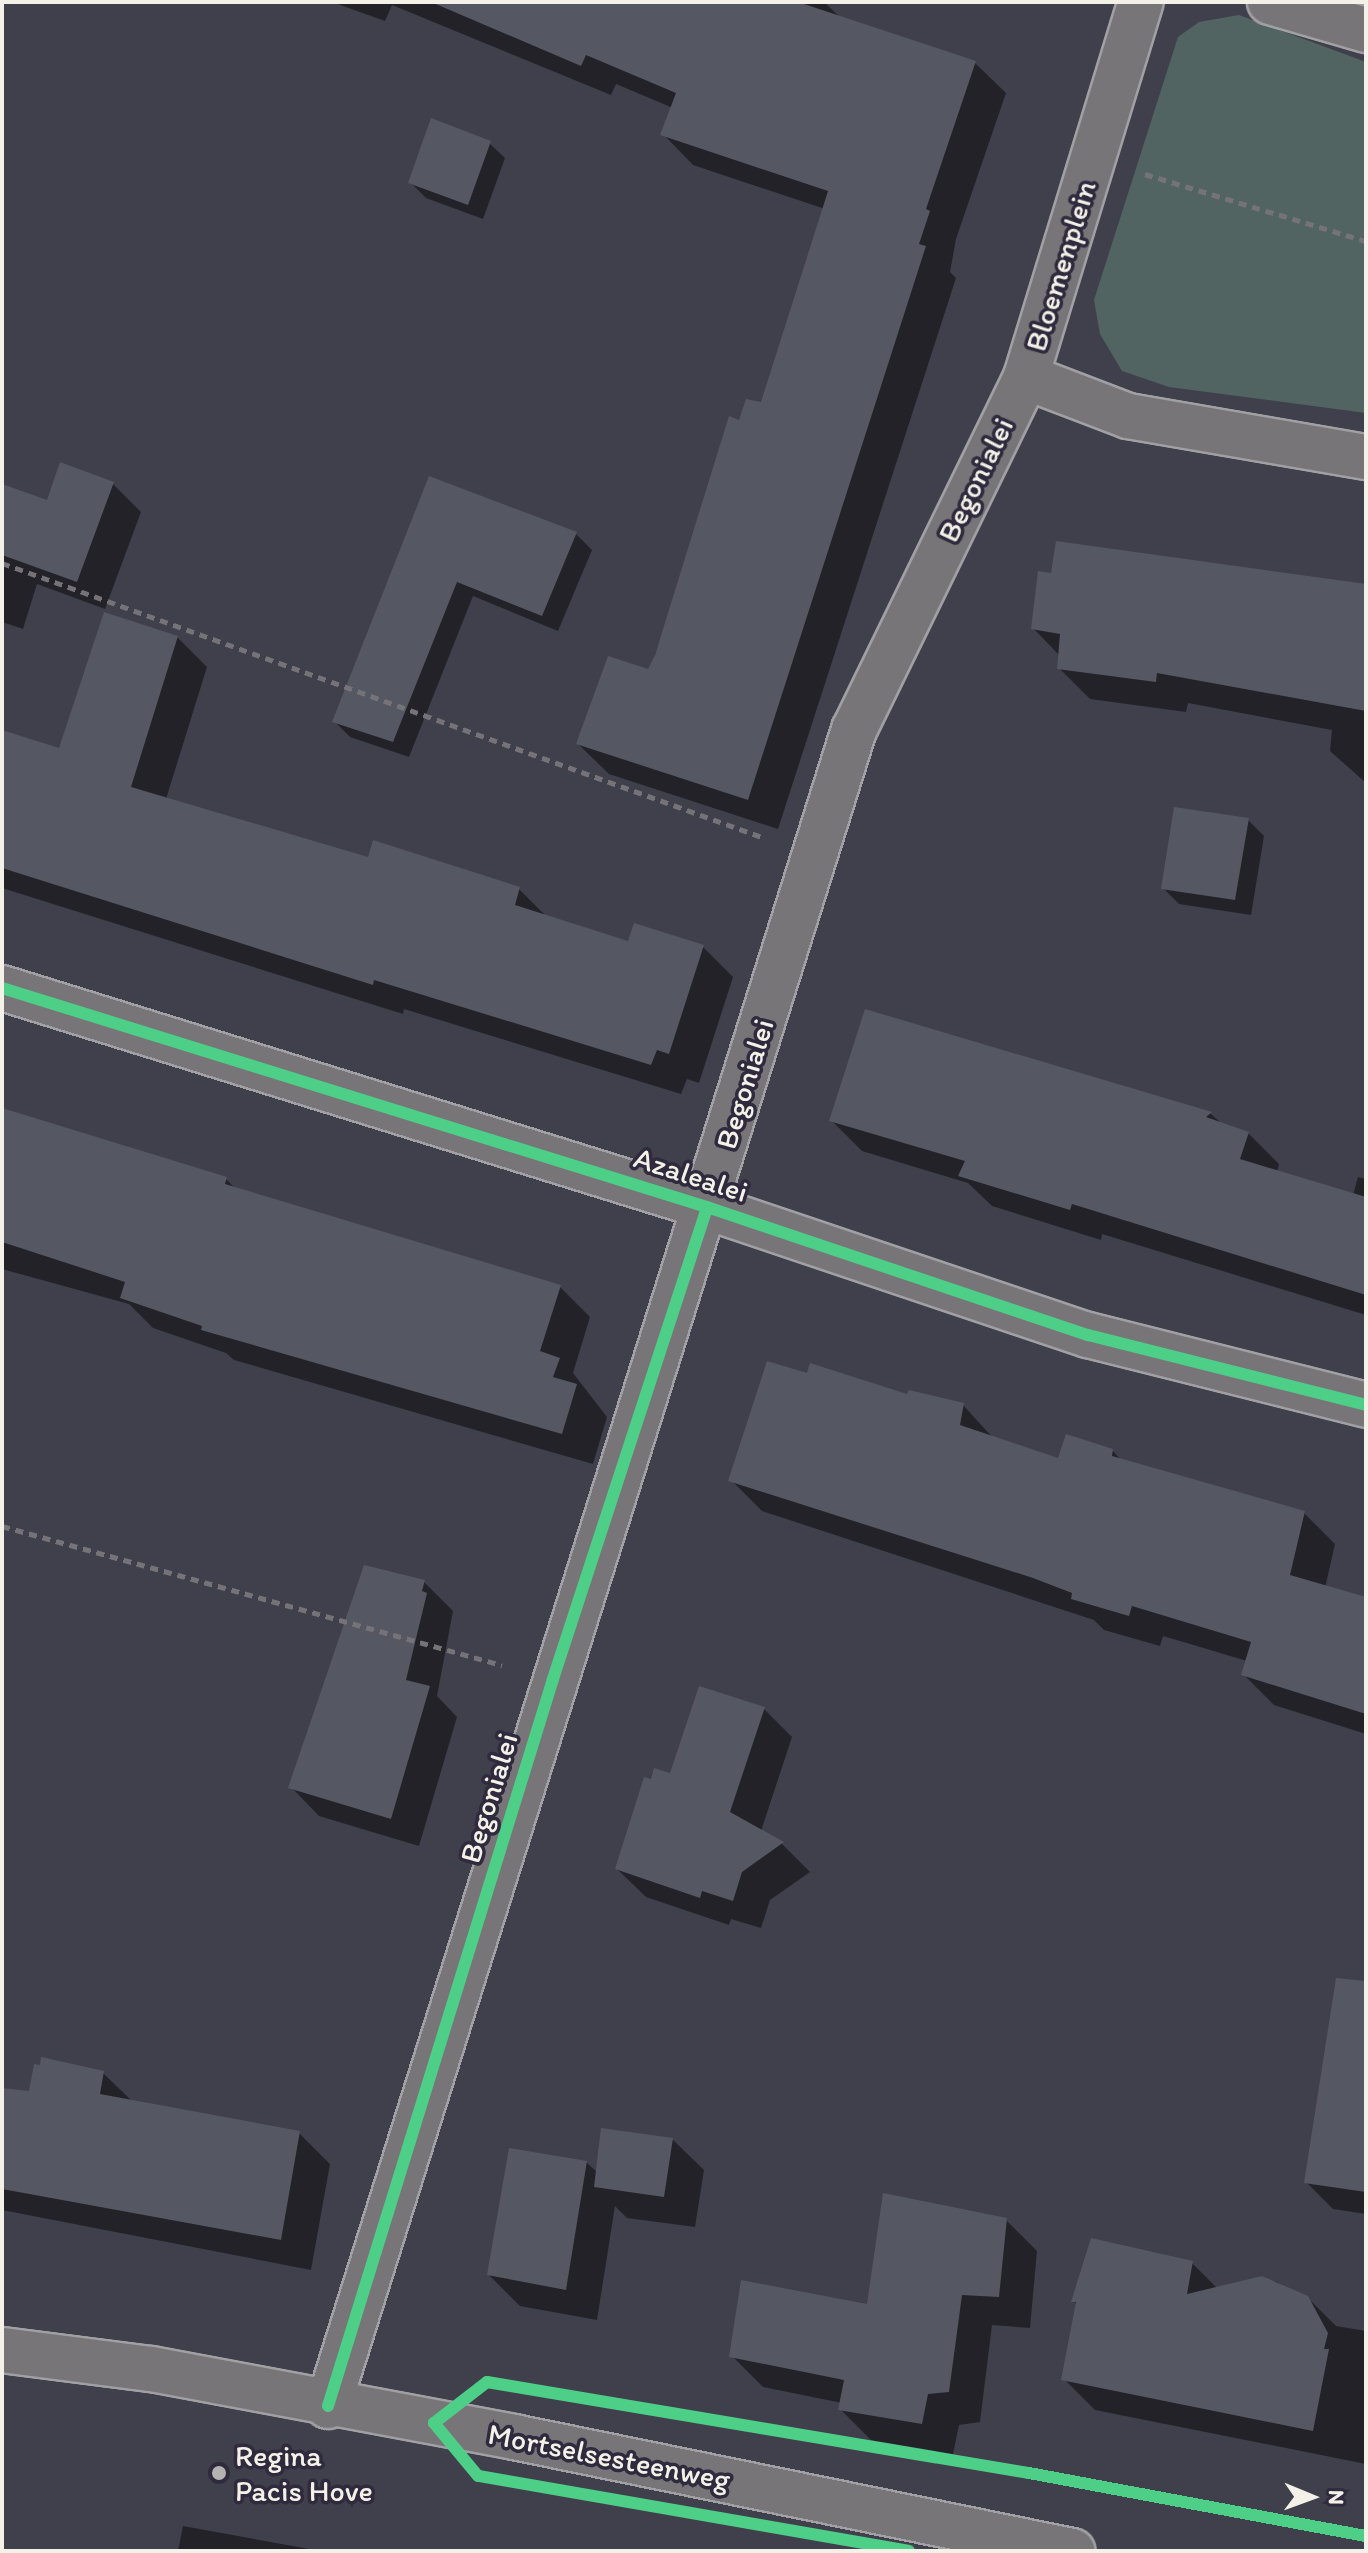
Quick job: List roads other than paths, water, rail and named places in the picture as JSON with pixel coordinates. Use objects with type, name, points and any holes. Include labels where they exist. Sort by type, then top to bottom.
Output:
[{"type":"street","name":"Bloemenplein","points":[[1141,2],[1026,377],[1128,416],[1366,457]]},
{"type":"street","points":[[1270,2],[1366,30]]},
{"type":"street","name":"Begonialei","points":[[328,2406],[553,1679],[707,1207],[854,730],[1026,377]]},
{"type":"street","name":"Azalealei","points":[[2,988],[707,1207],[1088,1335],[1366,1405]]},
{"type":"street","name":"Mortselsesteenweg","points":[[2,2350],[151,2369],[328,2406],[514,2437],[1072,2551]]},
{"type":"place","name":"Regina Pacis Hove","points":[[219,2473]]}]
